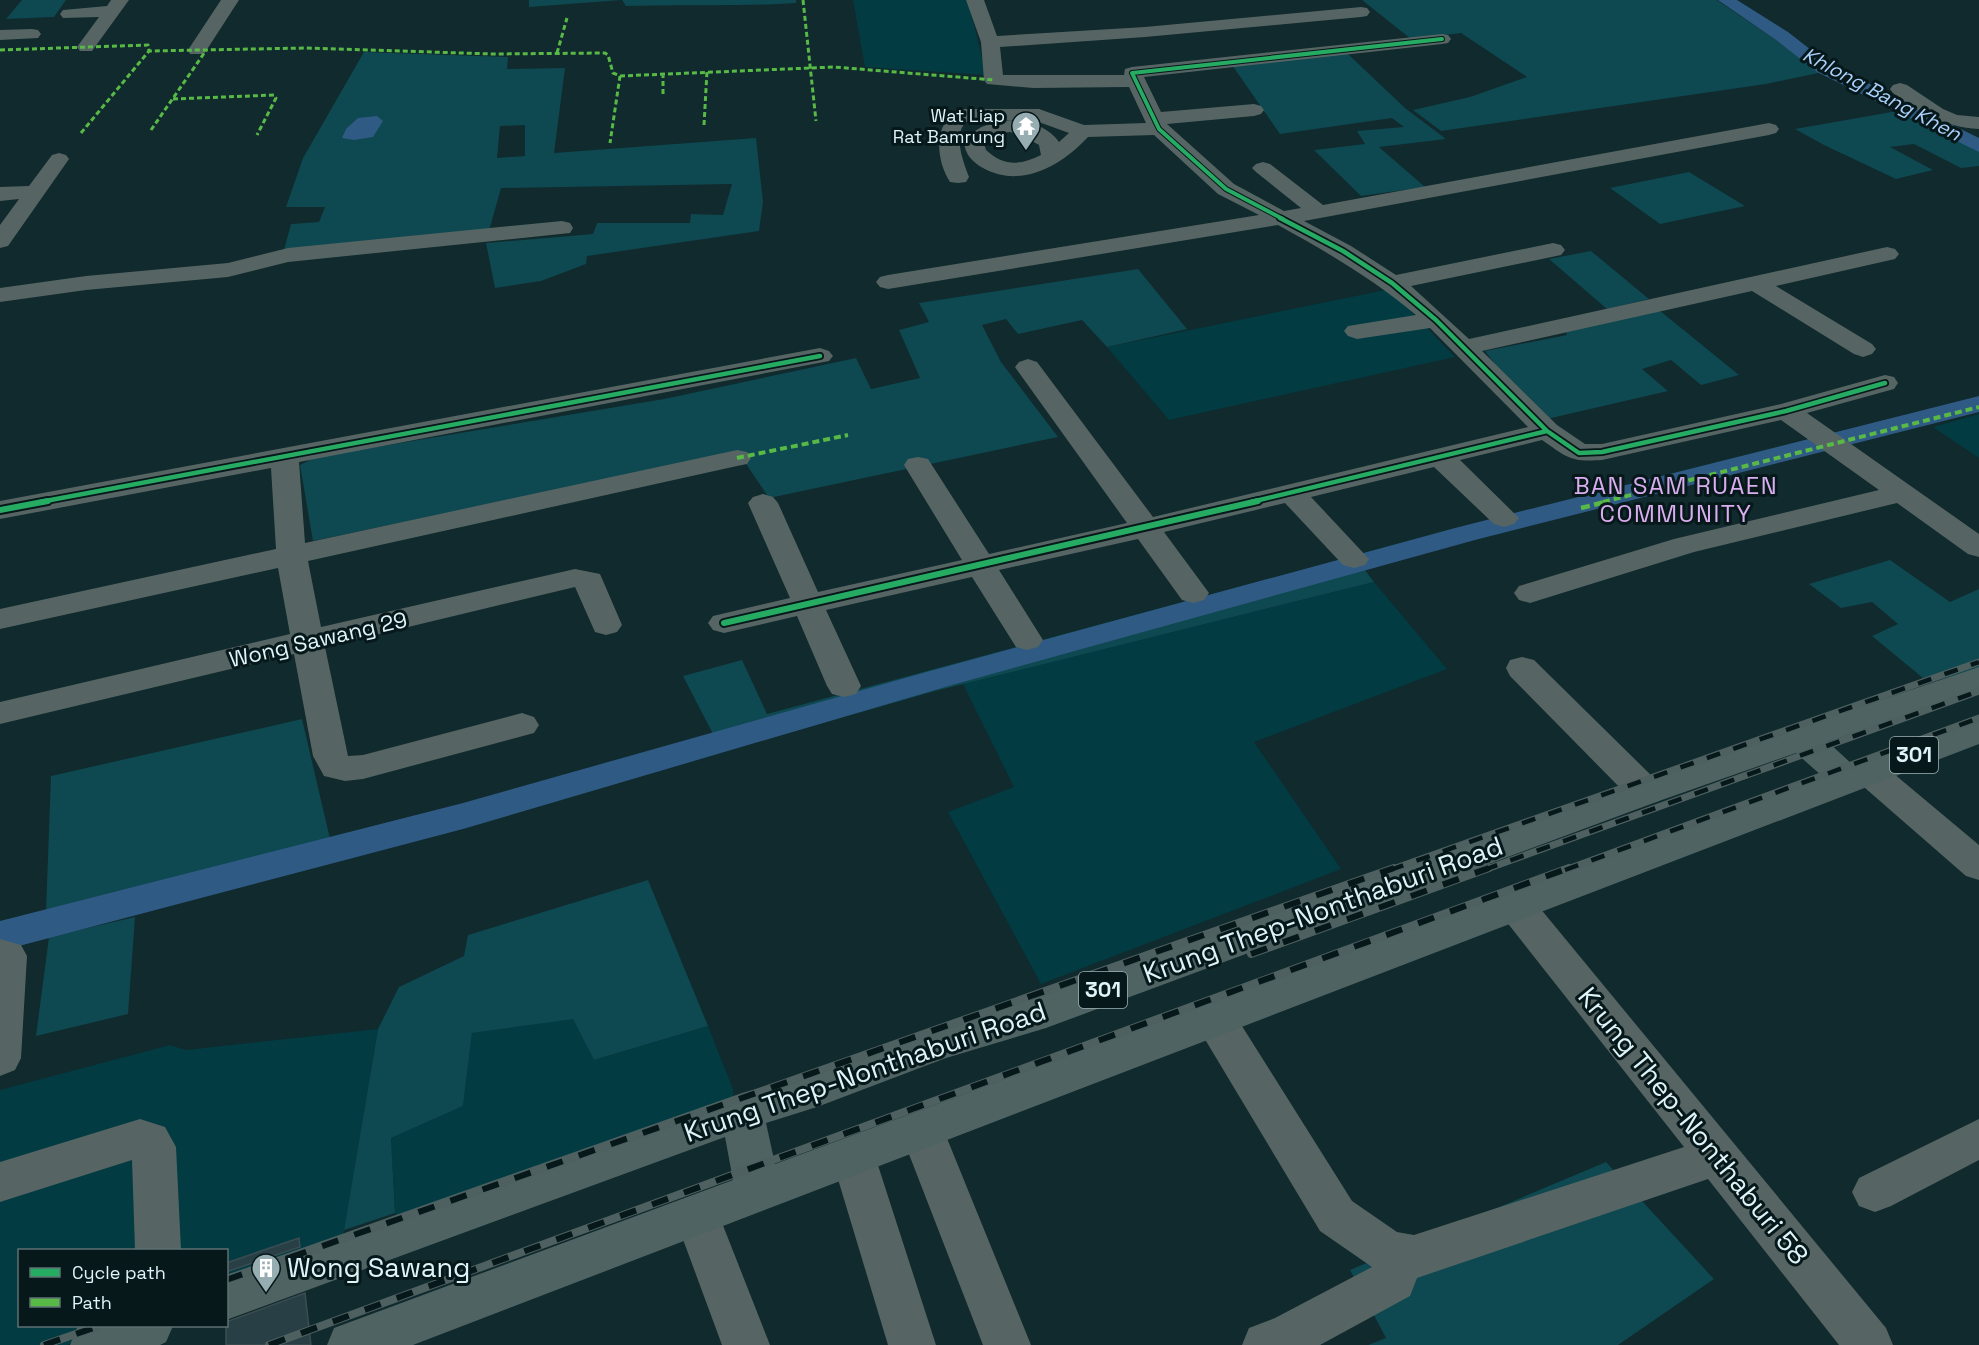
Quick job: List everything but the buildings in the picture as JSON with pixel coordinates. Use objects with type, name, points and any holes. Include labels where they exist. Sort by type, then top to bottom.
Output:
[{"type":"main road","name":"Krung Thep-Nonthaburi Road","points":[[228,1297],[742,1112],[802,1094],[939,1043],[1031,1016],[1646,792],[1979,678]]},
{"type":"main road","name":"301","points":[[351,1345],[1979,731]]},
{"type":"main road","points":[[1803,740],[1859,776]]},
{"type":"main road","points":[[742,1112],[758,1192]]},
{"type":"main road","points":[[94,1345],[146,1327]]},
{"type":"street","points":[[197,50],[230,0]]},
{"type":"street","points":[[975,0],[990,42],[994,80],[1136,81]]},
{"type":"street","points":[[1293,0],[1359,49]]},
{"type":"street","points":[[990,42],[1148,38],[1357,12],[1337,0]]},
{"type":"street","points":[[69,14],[117,5]]},
{"type":"street","points":[[86,47],[117,5]]},
{"type":"street","points":[[0,35],[32,34]]},
{"type":"street","points":[[1442,39],[1132,73],[1156,124],[1226,189],[1343,251],[1392,283],[1436,320],[1546,431],[1566,446],[1584,454],[1786,411],[1885,383]]},
{"type":"street","points":[[1900,89],[1946,120],[1979,123]]},
{"type":"street","points":[[958,177],[952,163],[949,146],[953,123],[962,115],[1029,114],[1049,118],[1082,131],[1156,124],[1245,111],[1225,94]]},
{"type":"street","points":[[888,282],[1280,219],[1769,129]]},
{"type":"street","points":[[1052,157],[1069,146],[1082,131]]},
{"type":"street","points":[[0,241],[59,159]]},
{"type":"street","points":[[1263,168],[1319,212]]},
{"type":"street","points":[[0,194],[36,192]]},
{"type":"street","points":[[8,294],[86,283],[228,270],[288,255],[562,228]]},
{"type":"street","points":[[1392,283],[1553,250]]},
{"type":"street","points":[[1463,348],[1887,254]]},
{"type":"street","points":[[8,294],[29,273]]},
{"type":"street","points":[[1755,283],[1863,349]]},
{"type":"street","points":[[1356,331],[1436,320]]},
{"type":"street","points":[[0,510],[820,356]]},
{"type":"street","points":[[1028,367],[1193,593]]},
{"type":"street","points":[[1786,411],[1979,548]]},
{"type":"street","points":[[724,623],[1146,528],[1546,431]]},
{"type":"street","points":[[284,455],[291,554],[330,756],[340,769],[363,767],[522,725]]},
{"type":"street","points":[[1440,457],[1504,518]]},
{"type":"street","points":[[0,620],[291,554],[736,458]]},
{"type":"street","points":[[918,465],[1028,640]]},
{"type":"street","points":[[1292,493],[1353,559]]},
{"type":"street","points":[[1530,593],[1685,545],[1903,493]]},
{"type":"street","points":[[763,503],[844,686]]},
{"type":"street","name":"Wong Sawang 29","points":[[0,712],[575,578],[589,581],[606,626]]},
{"type":"street","points":[[1522,668],[1646,792]]},
{"type":"street","points":[[1859,776],[1979,866]]},
{"type":"street","name":"Krung Thep-Nonthaburi 58","points":[[1516,906],[1869,1345]]},
{"type":"street","points":[[0,954],[7,956],[0,1058]]},
{"type":"street","points":[[1215,1019],[1336,1216],[1388,1251],[1414,1257],[1717,1156]]},
{"type":"street","points":[[922,1131],[1007,1345]]},
{"type":"street","points":[[0,1182],[140,1138],[146,1140],[154,1147],[158,1249]]},
{"type":"street","points":[[1875,1192],[1979,1138]]},
{"type":"street","points":[[853,1156],[912,1345]]},
{"type":"street","points":[[697,1215],[746,1345]]},
{"type":"street","points":[[1266,1345],[1291,1335],[1393,1280],[1401,1254]]},
{"type":"shaded area","points":[[22,0],[66,0],[54,17],[6,19]]},
{"type":"shaded area","points":[[529,0],[622,0],[529,7]]},
{"type":"shaded area","points":[[622,0],[796,0],[796,3],[626,6]]},
{"type":"shaded area","points":[[853,0],[968,0],[986,75],[865,67]]},
{"type":"shaded area","points":[[1362,0],[1717,0],[1823,72],[1766,84],[1441,131],[1413,110],[1470,97],[1527,77],[1461,33],[1411,39]]},
{"type":"shaded area","points":[[364,52],[508,57],[507,69],[565,68],[554,153],[756,138],[763,202],[759,231],[587,256],[586,264],[541,281],[495,288],[486,243],[593,234],[597,223],[690,223],[691,214],[723,215],[732,184],[501,188],[489,231],[284,250],[291,224],[319,222],[325,207],[286,207],[303,158]],"holes":[[[525,125],[525,156],[497,158],[500,126]]]},
{"type":"shaded area","points":[[1348,54],[1405,108],[1446,139],[1379,147],[1425,187],[1361,196],[1314,150],[1365,144],[1357,131],[1404,127],[1392,118],[1280,134],[1232,65]]},
{"type":"shaded area","points":[[1903,110],[1979,149],[1979,166],[1961,168],[1914,144],[1890,147],[1933,170],[1896,179],[1795,129]]},
{"type":"shaded area","points":[[377,116],[383,121],[373,137],[354,140],[342,138],[346,129],[358,118]]},
{"type":"shaded area","points":[[1689,172],[1745,206],[1660,224],[1610,188]]},
{"type":"shaded area","points":[[1591,251],[1649,299],[1607,309],[1549,259]]},
{"type":"shaded area","points":[[1138,269],[1187,329],[1107,347],[1082,320],[1018,334],[1006,319],[982,325],[1001,362],[1058,437],[769,498],[738,452],[313,541],[300,465],[316,457],[664,399],[856,358],[871,389],[920,378],[899,330],[929,322],[919,303]]},
{"type":"shaded area","points":[[1390,289],[1455,357],[1169,420],[1107,347]]},
{"type":"shaded area","points":[[1659,310],[1739,375],[1701,385],[1671,360],[1642,369],[1668,391],[1547,419],[1511,386],[1485,351],[1567,335],[1565,329]]},
{"type":"shaded area","points":[[1979,414],[1979,458],[1933,427]]},
{"type":"shaded area","points":[[1890,560],[1950,602],[1979,589],[1979,668],[1929,683],[1872,636],[1898,624],[1872,602],[1841,608],[1809,584]]},
{"type":"shaded area","points":[[1335,561],[1365,570],[1374,582],[935,691],[352,858],[0,948],[0,923],[46,911],[51,776],[302,719],[331,843],[714,736],[683,676],[742,660],[767,714]]},
{"type":"shaded area","points":[[1374,582],[1447,669],[1254,742],[1341,869],[1041,984],[948,812],[1014,787],[963,684]]},
{"type":"shaded area","points":[[648,880],[708,1026],[594,1060],[573,1019],[472,1033],[463,1106],[391,1138],[395,1213],[344,1230],[378,1029],[399,987],[464,956],[468,935]]},
{"type":"shaded area","points":[[135,917],[128,1014],[36,1036],[49,937]]},
{"type":"shaded area","points":[[573,1018],[594,1060],[708,1026],[733,1089],[733,1108],[396,1228],[391,1138],[463,1106],[472,1033]]},
{"type":"shaded area","points":[[378,1029],[341,1248],[228,1288],[228,1249],[18,1249],[18,1327],[119,1327],[67,1345],[0,1345],[0,1090],[170,1045],[186,1050]]},
{"type":"shaded area","points":[[1606,1162],[1714,1279],[1618,1345],[1368,1345],[1386,1338],[1350,1270]]},
{"type":"waterway","name":"Khlong Bang Khen","points":[[1726,0],[1782,36],[1823,68],[1979,146]]},
{"type":"waterway","points":[[0,936],[463,816],[941,678],[1465,534],[1979,404]]},
{"type":"railway","points":[[1390,870],[1979,662]]},
{"type":"railway","points":[[1484,870],[1979,691]]},
{"type":"railway","points":[[1565,870],[1979,718]]},
{"type":"railway","points":[[228,1279],[1394,868]]},
{"type":"railway","points":[[1251,954],[1489,868]]},
{"type":"railway","points":[[269,1345],[1569,868]]},
{"type":"railway","points":[[44,1345],[96,1327]]},
{"type":"marked path","points":[[803,0],[816,121]]},
{"type":"marked path","points":[[557,53],[567,18]]},
{"type":"marked path","points":[[0,50],[148,45],[149,51],[306,48],[493,54],[605,53],[608,55],[613,73],[620,76],[610,143]]},
{"type":"marked path","points":[[151,130],[207,49]]},
{"type":"marked path","points":[[81,133],[149,51]]},
{"type":"marked path","points":[[620,76],[834,67],[994,80]]},
{"type":"marked path","points":[[704,125],[707,71]]},
{"type":"marked path","points":[[663,73],[663,95]]},
{"type":"marked path","points":[[173,99],[274,95],[276,98],[257,135]]},
{"type":"marked path","points":[[1581,508],[1979,407]]},
{"type":"marked path","points":[[737,458],[848,435]]},
{"type":"cycle path","points":[[1442,39],[1132,73],[1159,129],[1226,189],[1343,251],[1392,283],[1436,320],[1547,431],[1579,453],[1602,452],[1786,411],[1885,383]]},
{"type":"cycle path","points":[[0,510],[820,356]]},
{"type":"cycle path","points":[[724,623],[1146,528],[1547,431]]},
{"type":"place","name":"Wat Liap Rat Bamrung","points":[[1026,152]]},
{"type":"place","name":"Wong Sawang","points":[[266,1294]]},
{"type":"district","name":"BAN SAM RUAEN COMMUNITY","points":[[1676,500]]}]
